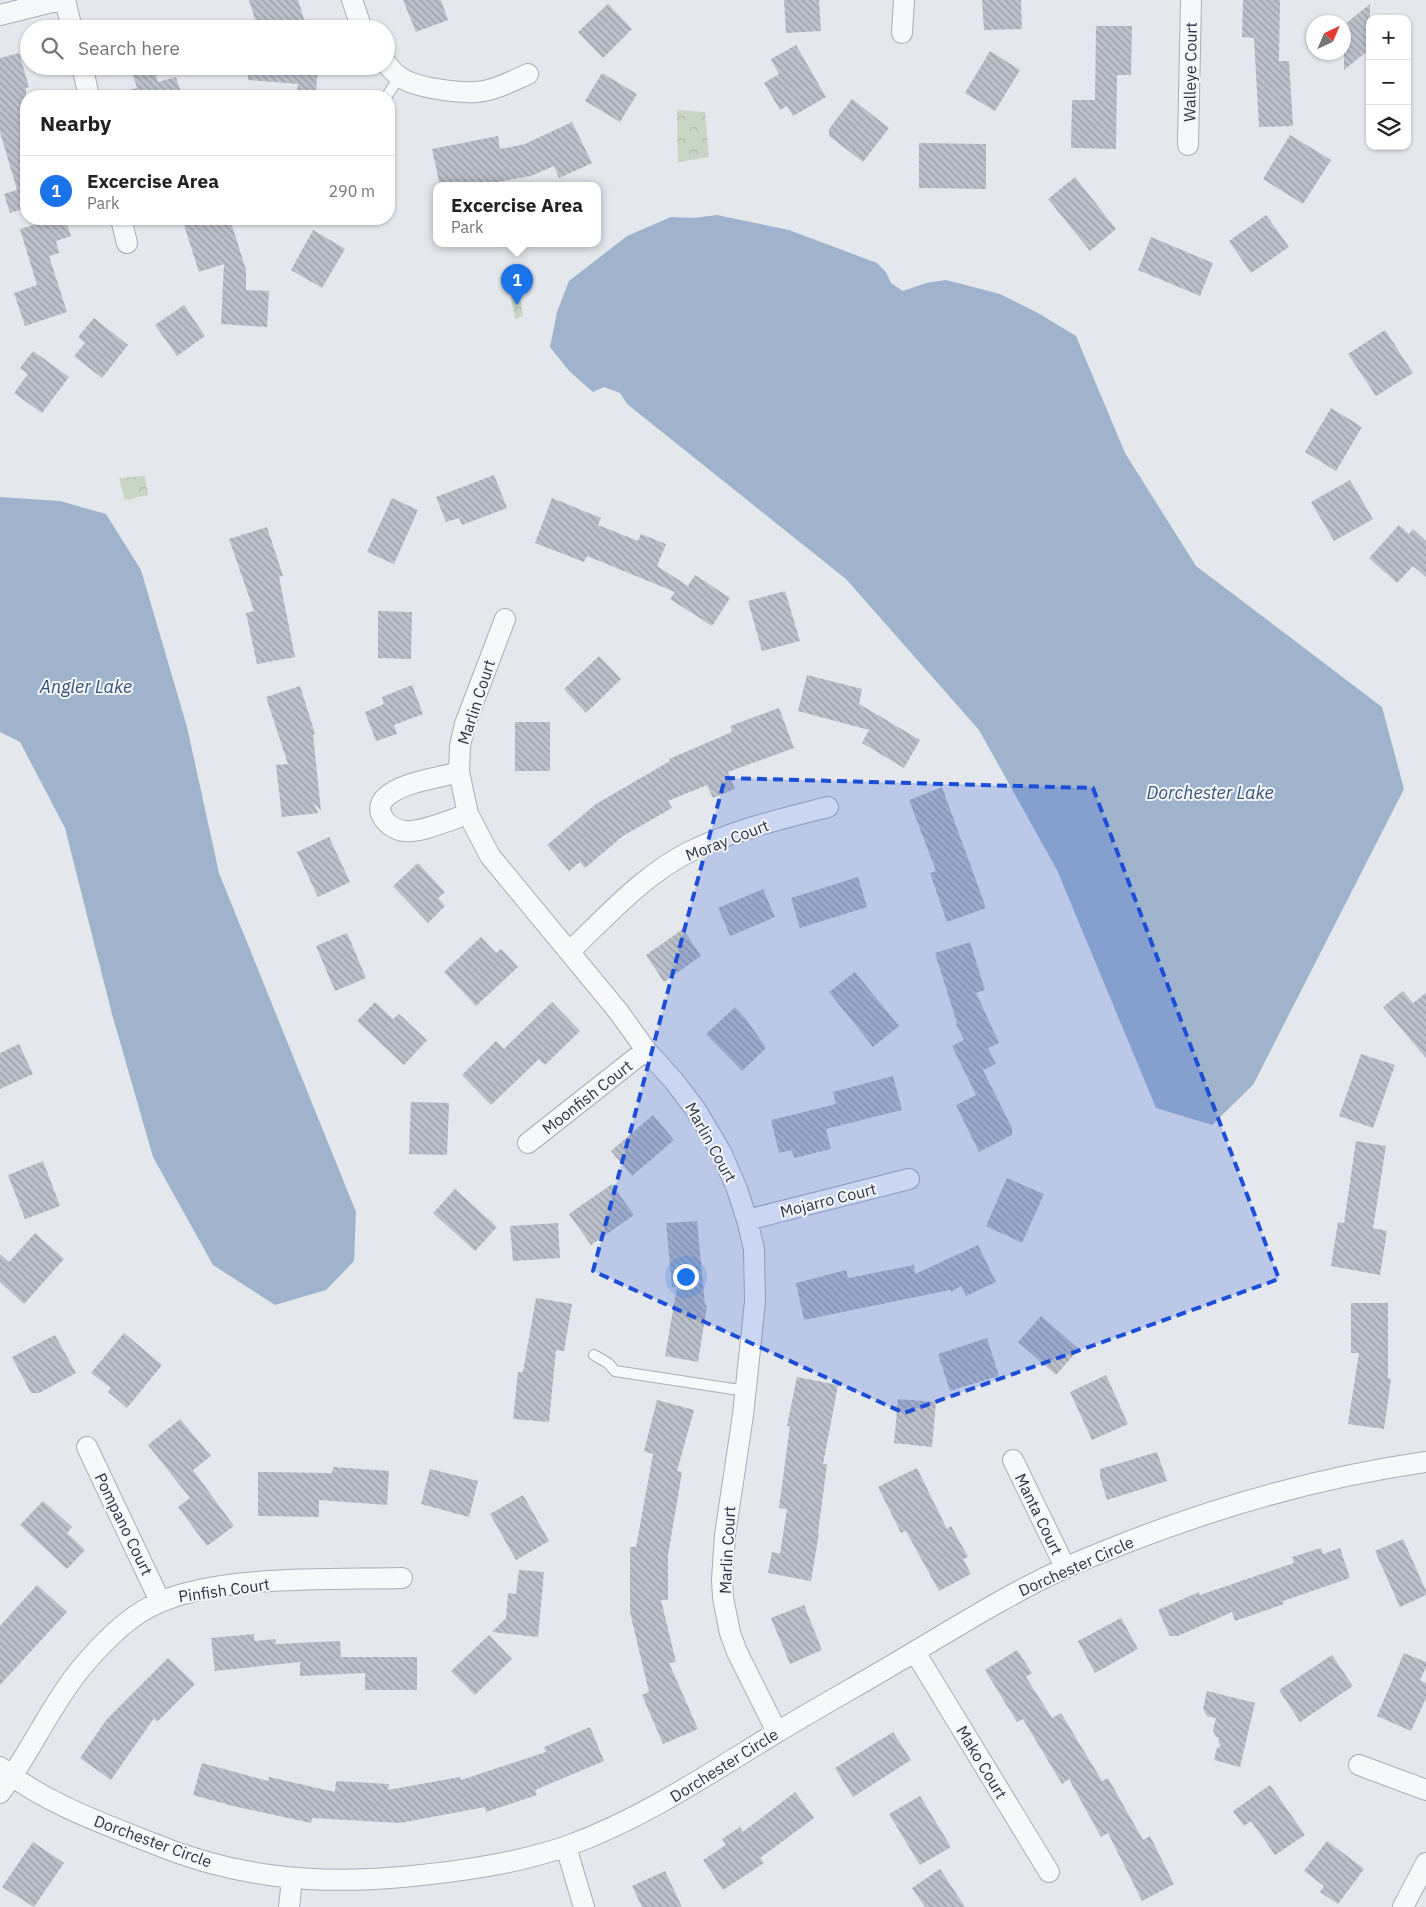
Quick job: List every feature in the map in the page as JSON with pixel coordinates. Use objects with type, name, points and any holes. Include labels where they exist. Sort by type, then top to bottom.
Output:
[{"type":"street","points":[[0,14],[60,0]]},
{"type":"street","points":[[65,0],[70,20]]},
{"type":"street","points":[[352,0],[359,20]]},
{"type":"street","points":[[902,33],[904,0]]},
{"type":"street","name":"Walleye Court","points":[[1188,144],[1191,0]]},
{"type":"street","points":[[395,71],[414,84],[431,88],[476,92],[494,88],[528,74]]},
{"type":"street","points":[[84,75],[88,90]]},
{"type":"street","points":[[122,225],[127,243]]},
{"type":"street","name":"Marlin Court","points":[[505,619],[465,724],[460,746],[459,772],[468,814],[490,856],[618,1011],[646,1050],[674,1081],[696,1110],[721,1152],[748,1220],[754,1249],[756,1275],[755,1302],[746,1391],[725,1535],[722,1579],[723,1598],[730,1633],[748,1675],[777,1732]]},
{"type":"street","points":[[459,772],[400,788],[385,798],[381,809],[387,825],[405,831],[416,831],[468,814]]},
{"type":"street","name":"Moray Court","points":[[569,952],[629,895],[688,852],[758,826],[828,807]]},
{"type":"street","name":"Moonfish Court","points":[[528,1143],[646,1050]]},
{"type":"street","name":"Mojarro Court","points":[[748,1220],[909,1179]]},
{"type":"street","name":"Pompano Court","points":[[87,1448],[160,1601]]},
{"type":"street","name":"Manta Court","points":[[1013,1460],[1065,1567]]},
{"type":"street","name":"Dorchester Circle","points":[[6,1772],[38,1793],[73,1811],[167,1850],[234,1868],[292,1879],[342,1881],[446,1873],[520,1859],[566,1847],[653,1808],[777,1732],[994,1604],[1065,1567],[1144,1536],[1252,1499],[1376,1469],[1426,1462]]},
{"type":"street","name":"Pinfish Court","points":[[0,1793],[6,1772],[80,1670],[114,1633],[140,1612],[160,1601],[180,1594],[248,1583],[402,1578]]},
{"type":"street","name":"Mako Court","points":[[914,1652],[1048,1872]]},
{"type":"street","points":[[1359,1765],[1426,1790]]},
{"type":"street","points":[[566,1847],[584,1907]]},
{"type":"street","points":[[1402,1907],[1426,1863]]},
{"type":"street","points":[[289,1907],[292,1879]]},
{"type":"lane","points":[[388,90],[392,75]]},
{"type":"lane","points":[[594,1355],[608,1363],[615,1371],[746,1391]]},
{"type":"highlighted area","points":[[725,778],[1093,788],[1279,1279],[904,1413],[593,1271]]},
{"type":"green space","points":[[677,110],[705,112],[709,157],[678,162]]},
{"type":"green space","points":[[519,291],[523,316],[515,319],[510,293]]},
{"type":"green space","points":[[145,476],[148,495],[125,500],[119,478]]},
{"type":"water","name":"Dorchester Lake","points":[[717,215],[789,230],[877,263],[886,272],[891,283],[903,291],[926,283],[946,280],[1000,294],[1038,313],[1076,336],[1125,453],[1196,566],[1382,707],[1404,789],[1253,1085],[1212,1125],[1156,1108],[1057,870],[979,730],[846,579],[627,404],[620,393],[604,387],[593,392],[569,371],[550,347],[557,312],[569,281],[627,236],[671,217],[693,218]]},
{"type":"water","name":"Angler Lake","points":[[0,497],[60,501],[106,514],[141,570],[187,727],[219,873],[356,1212],[354,1261],[326,1290],[275,1305],[213,1265],[153,1157],[112,1014],[65,828],[20,742],[0,732]]},
{"type":"building","points":[[249,0],[298,0],[304,20],[255,20]]},
{"type":"building","points":[[403,0],[441,0],[448,20],[416,32]]},
{"type":"building","points":[[784,0],[819,0],[821,31],[786,33]]},
{"type":"building","points":[[982,0],[1021,0],[1022,29],[984,30]]},
{"type":"building","points":[[1243,0],[1280,0],[1279,61],[1289,61],[1293,126],[1259,127],[1254,38],[1242,37]]},
{"type":"building","points":[[608,4],[632,29],[603,58],[578,32]]},
{"type":"building","points":[[1370,4],[1370,15],[1366,15],[1366,52],[1344,70],[1344,60],[1351,60],[1351,19]]},
{"type":"building","points":[[1096,26],[1132,26],[1131,75],[1117,75],[1116,149],[1071,148],[1072,100],[1095,100]]},
{"type":"building","points":[[796,45],[826,97],[793,116],[787,106],[780,110],[764,83],[779,74],[771,59]]},
{"type":"building","points":[[990,51],[1020,70],[995,111],[965,93]]},
{"type":"building","points":[[19,53],[20,75],[25,75],[29,87],[26,90],[20,90],[20,210],[10,213],[4,194],[17,190],[0,132],[0,58]]},
{"type":"building","points":[[602,73],[637,94],[620,122],[585,101]]},
{"type":"building","points":[[133,75],[156,75],[158,82],[176,77],[180,90],[130,90],[137,88]]},
{"type":"building","points":[[248,75],[317,75],[316,90],[297,90],[298,84],[248,80]]},
{"type":"building","points":[[852,99],[889,128],[863,162],[829,136],[829,129]]},
{"type":"building","points":[[572,122],[592,163],[559,178],[554,166],[531,176],[497,182],[439,182],[432,149],[498,136],[500,149],[525,144]]},
{"type":"building","points":[[1290,135],[1331,160],[1303,204],[1263,179]]},
{"type":"building","points":[[919,143],[986,144],[986,189],[919,188]]},
{"type":"building","points":[[1075,177],[1116,229],[1090,251],[1048,199]]},
{"type":"building","points":[[1266,215],[1289,247],[1251,273],[1229,241]]},
{"type":"building","points":[[33,225],[67,225],[71,236],[56,241],[59,253],[49,256],[67,312],[25,326],[14,293],[37,285],[20,229]]},
{"type":"building","points":[[184,225],[232,225],[246,270],[246,290],[269,291],[267,327],[221,324],[224,264],[199,272]]},
{"type":"building","points":[[313,230],[345,249],[322,288],[291,270]]},
{"type":"building","points":[[1151,237],[1213,263],[1200,296],[1138,270]]},
{"type":"building","points":[[184,305],[205,336],[177,356],[155,325]]},
{"type":"building","points":[[94,318],[128,345],[102,378],[74,356],[85,343],[78,337]]},
{"type":"building","points":[[1385,330],[1413,373],[1376,396],[1348,354]]},
{"type":"building","points":[[33,351],[69,377],[42,413],[14,393],[28,374],[20,368]]},
{"type":"building","points":[[1331,408],[1362,427],[1336,471],[1305,452]]},
{"type":"building","points":[[494,475],[507,508],[462,525],[459,518],[446,522],[436,497]]},
{"type":"building","points":[[1350,480],[1373,519],[1334,541],[1311,502]]},
{"type":"building","points":[[392,498],[418,510],[394,564],[367,552]]},
{"type":"building","points":[[552,498],[601,518],[598,525],[638,541],[641,534],[666,544],[657,566],[688,586],[695,575],[730,598],[712,626],[670,599],[675,592],[587,556],[584,562],[535,543]]},
{"type":"building","points":[[1399,525],[1409,534],[1413,529],[1426,541],[1426,577],[1413,566],[1397,583],[1369,558]]},
{"type":"building","points":[[267,527],[283,576],[279,577],[295,657],[257,664],[246,613],[254,611],[229,539]]},
{"type":"building","points":[[785,591],[800,641],[762,651],[748,601]]},
{"type":"building","points":[[378,611],[412,612],[411,659],[378,658]]},
{"type":"building","points":[[599,656],[621,679],[586,713],[564,689]]},
{"type":"building","points":[[807,675],[862,689],[859,704],[920,740],[904,768],[862,743],[869,730],[798,711]]},
{"type":"building","points":[[412,685],[423,714],[394,725],[397,734],[376,741],[365,712],[384,704],[382,697]]},
{"type":"building","points":[[300,686],[315,734],[313,735],[321,811],[313,802],[318,813],[282,817],[276,765],[288,764],[266,697]]},
{"type":"building","points":[[779,708],[794,748],[728,772],[735,789],[713,798],[707,785],[668,801],[672,808],[623,836],[585,868],[580,862],[569,871],[547,845],[596,804],[670,761],[669,759],[732,732],[730,726]]},
{"type":"building","points":[[515,722],[550,722],[550,771],[515,771]]},
{"type":"building","points":[[942,787],[986,908],[947,922],[930,873],[936,871],[909,800]]},
{"type":"building","points":[[329,837],[350,882],[318,897],[297,852]]},
{"type":"building","points":[[418,863],[445,892],[438,898],[445,906],[428,923],[393,886]]},
{"type":"building","points":[[858,877],[867,907],[800,928],[791,898]]},
{"type":"building","points":[[763,889],[775,917],[730,936],[718,908]]},
{"type":"building","points":[[683,929],[701,956],[664,982],[646,955]]},
{"type":"building","points":[[347,933],[366,978],[335,991],[316,946]]},
{"type":"building","points":[[481,937],[496,953],[501,949],[518,967],[476,1006],[444,972]]},
{"type":"building","points":[[970,942],[985,990],[976,993],[999,1043],[988,1048],[996,1064],[983,1070],[1012,1128],[1012,1135],[979,1152],[956,1105],[976,1095],[952,1046],[964,1040],[956,1024],[935,953]]},
{"type":"building","points":[[855,972],[899,1026],[873,1047],[829,992]]},
{"type":"building","points":[[1403,991],[1413,1003],[1426,993],[1426,1058],[1383,1007]]},
{"type":"building","points":[[375,1002],[393,1019],[399,1014],[427,1040],[404,1065],[357,1021]]},
{"type":"building","points":[[552,1002],[580,1031],[545,1065],[539,1059],[491,1105],[462,1075],[496,1041],[504,1049]]},
{"type":"building","points":[[735,1007],[746,1019],[766,1048],[742,1071],[706,1034]]},
{"type":"building","points":[[19,1044],[33,1074],[0,1089],[0,1053]]},
{"type":"building","points":[[1361,1054],[1395,1065],[1373,1128],[1339,1116]]},
{"type":"building","points":[[893,1076],[902,1110],[826,1129],[831,1149],[794,1158],[792,1150],[779,1153],[771,1120],[836,1104],[833,1092]]},
{"type":"building","points":[[411,1102],[449,1103],[447,1155],[409,1154]]},
{"type":"building","points":[[653,1115],[674,1140],[632,1176],[611,1151]]},
{"type":"building","points":[[1356,1141],[1386,1146],[1373,1228],[1387,1231],[1380,1275],[1331,1266],[1338,1222],[1344,1223]]},
{"type":"building","points":[[43,1161],[60,1206],[25,1219],[8,1175]]},
{"type":"building","points":[[1007,1178],[1044,1194],[1022,1243],[986,1226]]},
{"type":"building","points":[[612,1184],[634,1215],[591,1245],[569,1214]]},
{"type":"building","points":[[455,1189],[497,1227],[475,1251],[433,1213]]},
{"type":"building","points":[[697,1221],[705,1305],[707,1306],[698,1362],[665,1356],[677,1287],[672,1287],[666,1223]]},
{"type":"building","points":[[558,1223],[560,1258],[513,1261],[510,1226]]},
{"type":"building","points":[[35,1233],[64,1259],[24,1304],[0,1282],[0,1254],[9,1262]]},
{"type":"building","points":[[978,1245],[996,1282],[966,1296],[961,1286],[951,1292],[950,1290],[804,1320],[796,1283],[846,1270],[848,1278],[914,1265],[915,1274]]},
{"type":"building","points":[[536,1298],[572,1304],[564,1351],[556,1350],[549,1422],[513,1419],[518,1372],[523,1372]]},
{"type":"building","points":[[1351,1303],[1388,1303],[1388,1378],[1391,1379],[1384,1429],[1348,1424],[1359,1353],[1351,1353]]},
{"type":"building","points":[[1041,1316],[1079,1349],[1056,1375],[1018,1342]]},
{"type":"building","points":[[124,1333],[162,1365],[127,1408],[108,1392],[111,1388],[91,1373]]},
{"type":"building","points":[[55,1335],[76,1373],[39,1393],[31,1393],[12,1357]]},
{"type":"building","points":[[987,1338],[999,1376],[950,1391],[938,1354]]},
{"type":"building","points":[[1106,1375],[1128,1424],[1092,1440],[1070,1392]]},
{"type":"building","points":[[797,1377],[838,1385],[823,1464],[827,1464],[811,1581],[768,1573],[772,1552],[780,1554],[787,1509],[779,1508],[790,1426],[787,1426]]},
{"type":"building","points":[[898,1399],[936,1402],[932,1447],[894,1443]]},
{"type":"building","points":[[657,1400],[694,1410],[677,1471],[682,1472],[668,1555],[668,1600],[661,1600],[676,1662],[669,1663],[698,1729],[663,1744],[642,1695],[649,1692],[630,1612],[630,1547],[636,1547],[653,1454],[644,1451]]},
{"type":"building","points":[[180,1419],[211,1456],[193,1470],[234,1526],[207,1546],[178,1507],[190,1498],[148,1445]]},
{"type":"building","points":[[1157,1452],[1167,1481],[1107,1500],[1100,1477],[1100,1469]]},
{"type":"building","points":[[333,1467],[389,1471],[387,1505],[319,1500],[319,1517],[258,1516],[258,1472],[332,1473]]},
{"type":"building","points":[[917,1468],[947,1529],[951,1526],[968,1557],[963,1559],[971,1574],[939,1591],[906,1531],[901,1533],[878,1487]]},
{"type":"building","points":[[430,1469],[478,1481],[469,1517],[421,1504]]},
{"type":"building","points":[[523,1495],[549,1541],[516,1560],[490,1514]]},
{"type":"building","points":[[43,1501],[72,1527],[67,1533],[85,1550],[67,1569],[20,1525]]},
{"type":"building","points":[[1403,1539],[1426,1591],[1426,1595],[1400,1607],[1375,1551]]},
{"type":"building","points":[[1321,1548],[1323,1554],[1340,1548],[1350,1578],[1283,1601],[1284,1604],[1235,1621],[1232,1612],[1178,1636],[1170,1636],[1158,1610],[1199,1592],[1200,1595],[1294,1563],[1292,1557]]},
{"type":"building","points":[[519,1570],[544,1572],[538,1637],[492,1632],[506,1618],[508,1593],[516,1594]]},
{"type":"building","points":[[37,1585],[67,1612],[0,1685],[0,1626]]},
{"type":"building","points":[[804,1605],[822,1650],[790,1664],[771,1618]]},
{"type":"building","points":[[1121,1618],[1138,1649],[1095,1673],[1078,1641]]},
{"type":"building","points":[[254,1634],[255,1641],[275,1639],[276,1644],[340,1641],[341,1657],[417,1657],[417,1690],[365,1690],[365,1673],[300,1676],[300,1662],[215,1671],[211,1638]]},
{"type":"building","points":[[489,1635],[512,1659],[475,1695],[451,1671]]},
{"type":"building","points":[[1017,1650],[1032,1673],[1026,1677],[1052,1718],[1061,1713],[1102,1781],[1108,1778],[1143,1840],[1150,1836],[1174,1884],[1142,1901],[1108,1833],[1101,1837],[1069,1779],[1062,1784],[1023,1719],[1017,1722],[985,1670]]},
{"type":"building","points":[[1404,1653],[1426,1662],[1426,1667],[1420,1680],[1426,1683],[1426,1698],[1411,1731],[1377,1716]]},
{"type":"building","points":[[1332,1655],[1353,1686],[1300,1722],[1279,1690]]},
{"type":"building","points":[[168,1658],[195,1684],[157,1722],[154,1718],[111,1780],[80,1758],[107,1719]]},
{"type":"building","points":[[1207,1691],[1255,1703],[1240,1767],[1214,1760],[1217,1748],[1221,1746],[1218,1741],[1219,1737],[1216,1737],[1213,1730],[1216,1718],[1207,1716],[1203,1709]]},
{"type":"building","points":[[590,1727],[604,1761],[535,1790],[537,1795],[486,1812],[485,1807],[400,1823],[312,1818],[311,1823],[193,1795],[202,1763],[268,1781],[269,1777],[335,1792],[336,1781],[389,1784],[388,1790],[460,1777],[461,1780],[546,1752],[544,1747]]},
{"type":"building","points":[[893,1732],[911,1760],[853,1797],[835,1768]]},
{"type":"building","points":[[1270,1785],[1305,1835],[1275,1855],[1251,1821],[1244,1826],[1233,1811]]},
{"type":"building","points":[[795,1792],[814,1818],[760,1858],[764,1863],[723,1890],[703,1860],[726,1845],[722,1839],[740,1827],[743,1832]]},
{"type":"building","points":[[920,1796],[951,1847],[920,1865],[889,1814]]},
{"type":"building","points":[[1327,1841],[1364,1869],[1338,1904],[1320,1892],[1324,1886],[1304,1871]]},
{"type":"building","points":[[33,1842],[64,1863],[34,1907],[2,1887]]},
{"type":"building","points":[[940,1869],[965,1907],[925,1907],[912,1888]]},
{"type":"building","points":[[665,1871],[682,1907],[642,1907],[632,1886]]},
{"type":"place","name":"Excercise Area","points":[[517,305]]}]
